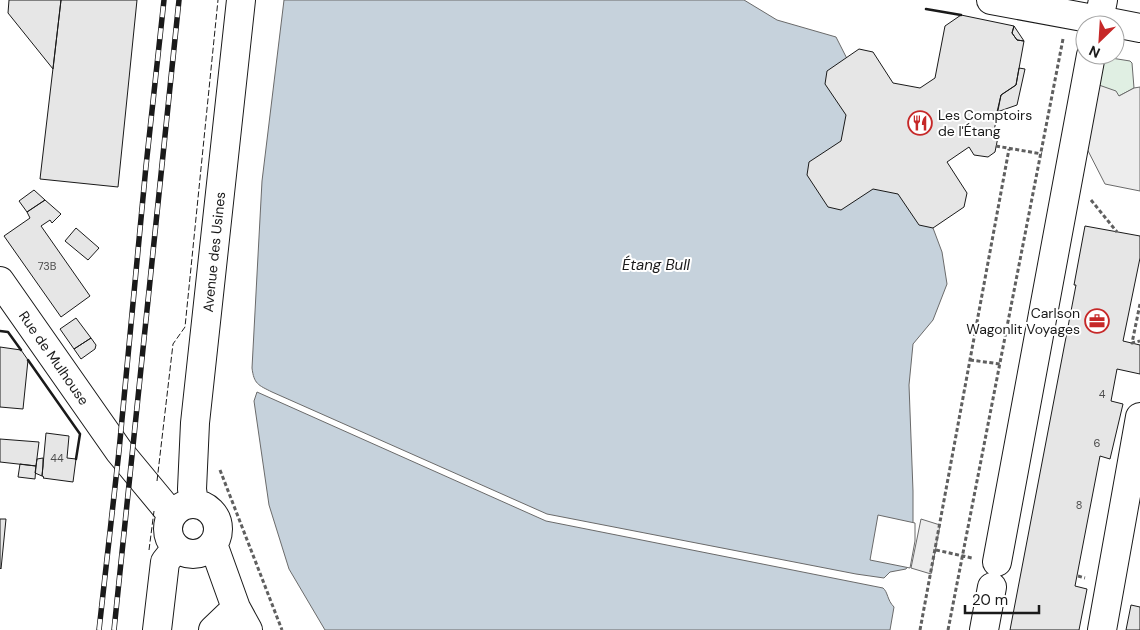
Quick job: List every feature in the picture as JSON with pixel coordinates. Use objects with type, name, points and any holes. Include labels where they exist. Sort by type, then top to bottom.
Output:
[{"type":"street","name":"Avenue des Usines","points":[[176,548],[170,538],[168,526],[183,510],[192,489],[195,423],[241,0]]},
{"type":"street","points":[[991,0],[1100,15]]},
{"type":"street","points":[[1125,23],[1140,28]]},
{"type":"street","points":[[984,630],[1089,65]]},
{"type":"street","name":"Rue de Mulhouse","points":[[0,281],[119,450],[183,510]]},
{"type":"street","points":[[1102,630],[1140,417]]},
{"type":"street","points":[[157,630],[165,562],[176,548],[185,553],[195,554],[205,551],[213,544],[218,534],[213,514],[204,507],[183,510]]},
{"type":"street","points":[[213,544],[242,619],[213,630]]},
{"type":"path","points":[[948,630],[1065,32]]},
{"type":"path","points":[[996,146],[1072,160]]},
{"type":"path","points":[[920,630],[1008,149]]},
{"type":"path","points":[[1103,215],[1117,232]]},
{"type":"path","points":[[1140,304],[1132,343],[1140,341]]},
{"type":"path","points":[[970,360],[1000,364]]},
{"type":"path","points":[[219,461],[220,470],[282,630]]},
{"type":"path","points":[[936,550],[958,555]]},
{"type":"green space","points":[[1125,60],[1132,63],[1134,88],[1119,96],[1096,84],[1101,65],[1125,65]]},
{"type":"shaded area","points":[[1096,84],[1116,91],[1119,96],[1140,87],[1140,191],[1105,184],[1083,141]]},
{"type":"shaded area","points":[[921,519],[940,525],[931,574],[911,568]]},
{"type":"water","name":"Étang Bull","points":[[284,0],[744,0],[777,20],[836,37],[933,228],[942,252],[947,284],[933,320],[913,344],[909,385],[913,541],[906,569],[890,572],[884,578],[856,574],[547,514],[263,388],[254,378],[252,368],[262,181]]},
{"type":"water","points":[[257,392],[546,521],[883,588],[894,607],[890,630],[325,630],[289,569],[269,505],[254,401]]},
{"type":"pier","points":[[878,515],[915,523],[915,541],[910,568],[870,560]]},
{"type":"building","points":[[9,0],[61,0],[53,69],[8,13]]},
{"type":"building","points":[[61,0],[137,0],[118,187],[40,179]]},
{"type":"building","name":"Les Comptoirs de l'Étang","points":[[961,15],[1014,26],[1012,33],[1017,40],[1024,41],[1016,85],[1001,95],[994,131],[998,137],[995,152],[988,157],[974,155],[969,147],[947,162],[967,193],[964,207],[933,228],[919,225],[898,194],[873,189],[841,210],[828,207],[807,175],[809,162],[841,141],[846,115],[825,84],[827,71],[859,49],[873,52],[893,83],[920,88],[935,78],[945,26]]},
{"type":"building","points":[[1014,26],[1024,41],[1017,40],[1012,33]]},
{"type":"building","points":[[1019,68],[1025,69],[1017,105],[997,112],[1001,95],[1016,85]]},
{"type":"building","points":[[34,190],[45,200],[27,212],[19,201]]},
{"type":"building","points":[[45,200],[61,214],[52,223],[50,220],[41,226],[90,296],[61,317],[4,236],[30,218],[27,212]]},
{"type":"building","points":[[1085,226],[1140,236],[1140,258],[1123,341],[1140,345],[1140,374],[1117,369],[1111,401],[1123,404],[1110,459],[1100,456],[1075,586],[1087,589],[1079,630],[1010,630],[1076,285],[1074,285]]},
{"type":"building","points":[[76,228],[99,248],[88,260],[65,241]]},
{"type":"building","points":[[76,318],[91,338],[74,349],[60,329]]},
{"type":"building","points":[[91,338],[96,345],[95,349],[81,359],[74,349]]},
{"type":"building","points":[[0,347],[21,350],[28,360],[23,409],[0,407]]},
{"type":"building","points":[[46,433],[69,436],[67,458],[76,459],[73,482],[43,478]]},
{"type":"building","points":[[0,439],[39,442],[36,466],[0,462]]},
{"type":"building","points":[[43,458],[42,476],[35,473],[37,459]]},
{"type":"building","points":[[20,464],[36,466],[35,479],[18,477]]},
{"type":"building","points":[[0,519],[6,519],[1,569],[0,568]]},
{"type":"building","points":[[1131,605],[1140,607],[1140,630],[1126,630]]},
{"type":"railway","points":[[99,630],[119,451],[164,0]]},
{"type":"railway","points":[[114,630],[179,0]]},
{"type":"fence","points":[[157,481],[173,344],[185,327],[218,0]]},
{"type":"fence","points":[[149,550],[154,511]]},
{"type":"wall","points":[[926,9],[961,15]]},
{"type":"wall","points":[[0,331],[8,332],[21,350]]},
{"type":"wall","points":[[28,360],[80,434],[76,459]]},
{"type":"place","name":"Les Comptoirs de l'Étang","points":[[920,123]]},
{"type":"place","name":"Carlson Wagonlit Voyages","points":[[1097,321]]}]
